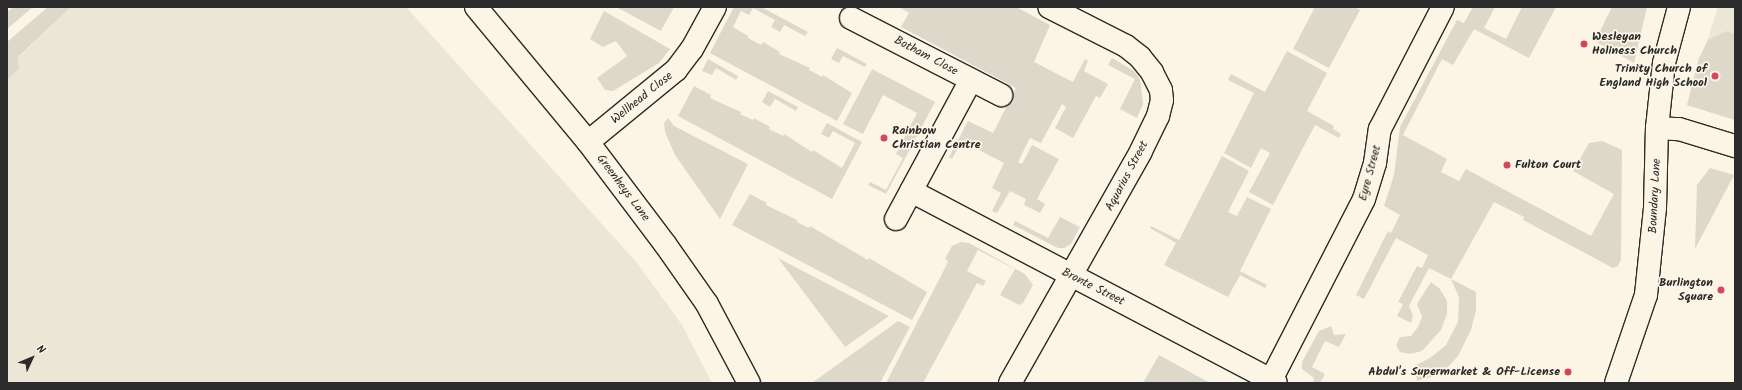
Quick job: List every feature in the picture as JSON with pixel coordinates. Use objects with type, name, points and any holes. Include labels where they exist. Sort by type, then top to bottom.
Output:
[{"type":"street","name":"Greenheys Lane","points":[[476,7],[588,142],[696,286],[749,383]]},
{"type":"street","name":"Wellhead Close","points":[[588,142],[676,70],[692,49],[715,7]]},
{"type":"street","name":"Aquarius Street","points":[[1010,383],[1070,275],[1084,255],[1158,116],[1162,90],[1152,72],[1126,46],[1050,7]]},
{"type":"street","name":"Eyre Street","points":[[1274,382],[1364,199],[1375,163],[1380,129],[1443,7]]},
{"type":"street","name":"Boundary Lane","points":[[1616,383],[1646,295],[1656,208],[1657,128],[1664,63],[1679,7]]},
{"type":"street","name":"Botham Close","points":[[851,18],[1001,95]]},
{"type":"street","points":[[896,220],[971,80]]},
{"type":"street","points":[[1657,128],[1685,130],[1735,146]]},
{"type":"street","name":"Bronte Street","points":[[911,191],[1274,382]]},
{"type":"shaded area","points":[[13,7],[33,7],[7,29],[7,12]]},
{"type":"shaded area","points":[[48,7],[71,7],[18,57],[19,69],[7,80],[7,42]]},
{"type":"shaded area","points":[[71,7],[406,7],[638,264],[682,325],[712,383],[7,383],[7,80],[19,69],[18,58]]},
{"type":"shaded area","points":[[616,7],[674,7],[661,31]]},
{"type":"shaded area","points":[[734,7],[761,7],[808,32],[805,36],[784,25],[780,32],[771,27],[775,20],[753,8],[749,15],[741,11],[733,27],[748,36],[748,38],[761,45],[763,42],[780,52],[779,54],[810,68],[809,70],[822,77],[823,75],[852,93],[837,121],[710,53]]},
{"type":"shaded area","points":[[899,7],[1016,7],[1050,25],[1034,62],[1073,82],[1085,59],[1088,61],[1084,71],[1108,84],[1100,98],[1096,96],[1073,138],[1055,128],[1066,107],[1062,104],[1041,143],[1030,138],[1018,162],[1022,164],[1032,145],[1059,159],[1037,199],[1045,204],[1040,213],[1024,205],[1026,199],[1010,191],[997,213],[992,211],[1001,193],[992,188],[1004,163],[962,141],[952,159],[949,157],[968,121],[993,133],[1016,88],[901,27],[909,13]]},
{"type":"shaded area","points":[[1310,7],[1355,7],[1360,10],[1329,68],[1293,49],[1314,9]]},
{"type":"shaded area","points":[[1473,7],[1495,7],[1484,28],[1506,39],[1522,7],[1556,7],[1529,58],[1474,29],[1453,65],[1442,59],[1403,135],[1447,159],[1441,172],[1459,181],[1466,169],[1591,236],[1614,194],[1573,171],[1589,143],[1602,141],[1622,150],[1621,259],[1618,266],[1613,268],[1523,220],[1524,217],[1494,202],[1451,279],[1429,268],[1409,306],[1413,316],[1411,323],[1397,316],[1403,304],[1398,302],[1417,266],[1422,268],[1428,255],[1396,238],[1364,299],[1356,295],[1388,231],[1391,233],[1400,215],[1384,206],[1394,175],[1400,127],[1457,20],[1464,23]]},
{"type":"shaded area","points":[[1612,7],[1647,7],[1634,63],[1595,41]]},
{"type":"shaded area","name":"Trinity Church of England High School","points":[[1718,7],[1735,7],[1735,120],[1687,105]]},
{"type":"shaded area","points":[[604,11],[670,49],[659,63],[613,91],[605,90],[597,78],[627,56],[616,41],[603,47],[590,39]]},
{"type":"shaded area","name":"Trinity Church of England High School","points":[[1727,31],[1735,34],[1735,120],[1687,105],[1699,58],[1708,40]]},
{"type":"shaded area","points":[[837,48],[867,64],[865,67],[843,56],[839,63],[831,59]]},
{"type":"shaded area","points":[[1287,51],[1327,73],[1307,111],[1334,126],[1333,129],[1341,134],[1339,138],[1315,125],[1273,205],[1249,192],[1270,153],[1261,148],[1251,168],[1224,153],[1254,93],[1228,80],[1231,74],[1265,92]]},
{"type":"shaded area","points":[[1112,58],[1134,71],[1140,79],[1143,104],[1137,118],[1120,109],[1135,79],[1108,65]]},
{"type":"shaded area","points":[[708,59],[738,76],[736,80],[716,68],[712,75],[702,71]]},
{"type":"shaded area","points":[[872,69],[935,102],[886,194],[868,185],[870,182],[886,190],[903,158],[896,154],[917,113],[883,95],[863,134],[843,124]]},
{"type":"shaded area","points":[[694,86],[711,95],[710,98],[741,112],[740,114],[753,120],[754,118],[770,127],[769,129],[783,136],[784,134],[812,152],[813,150],[842,168],[855,143],[833,131],[829,138],[821,134],[827,123],[862,142],[832,199],[678,116]]},
{"type":"shaded area","points":[[768,91],[798,107],[796,111],[775,99],[770,107],[762,102]]},
{"type":"shaded area","points":[[668,118],[674,126],[748,164],[720,219],[675,155],[665,132],[664,123]]},
{"type":"shaded area","points":[[1222,156],[1249,171],[1228,212],[1237,216],[1247,197],[1271,209],[1240,271],[1267,285],[1265,288],[1240,275],[1228,297],[1164,265],[1176,243],[1150,228],[1151,226],[1179,240]]},
{"type":"shaded area","points":[[1710,168],[1734,175],[1695,249],[1697,185]]},
{"type":"shaded area","points":[[750,194],[767,203],[766,205],[797,220],[797,222],[809,228],[810,226],[927,292],[912,320],[732,225]]},
{"type":"shaded area","points":[[1060,217],[1080,227],[1071,244],[1064,248],[1058,248],[1013,225],[1015,221],[1048,238]]},
{"type":"shaded area","points":[[961,242],[969,243],[1025,274],[1033,285],[1023,303],[1019,305],[1000,295],[1015,269],[978,250],[967,271],[986,281],[983,286],[977,283],[923,383],[886,383],[946,266],[948,261],[945,259],[952,246]]},
{"type":"shaded area","points":[[778,258],[889,316],[845,347]]},
{"type":"shaded area","points":[[1451,279],[1476,292],[1476,310],[1471,330],[1458,356],[1441,374],[1417,381],[1414,366],[1430,358],[1446,345],[1458,322],[1459,297]]},
{"type":"shaded area","points":[[1431,282],[1440,289],[1447,301],[1447,314],[1441,330],[1422,351],[1410,354],[1400,352],[1396,345],[1400,337],[1411,336],[1418,327],[1422,317],[1417,304]]},
{"type":"shaded area","points":[[898,321],[910,327],[880,383],[812,383]]},
{"type":"shaded area","points":[[1331,326],[1334,335],[1346,334],[1339,347],[1325,341],[1312,367],[1325,374],[1320,383],[1313,383],[1314,378],[1302,369],[1302,362],[1319,331]]},
{"type":"shaded area","points":[[1159,355],[1210,383],[1143,383]]},
{"type":"place","name":"Wesleyan Holiness Church","points":[[1584,44]]},
{"type":"place","name":"Trinity Church of England High School","points":[[1715,76]]},
{"type":"place","name":"Rainbow Christian Centre","points":[[884,138]]},
{"type":"place","name":"Fulton Court","points":[[1507,165]]},
{"type":"place","name":"Burlington Square","points":[[1721,290]]},
{"type":"place","name":"Abdul's Supermarket & Off-License","points":[[1568,372]]}]
